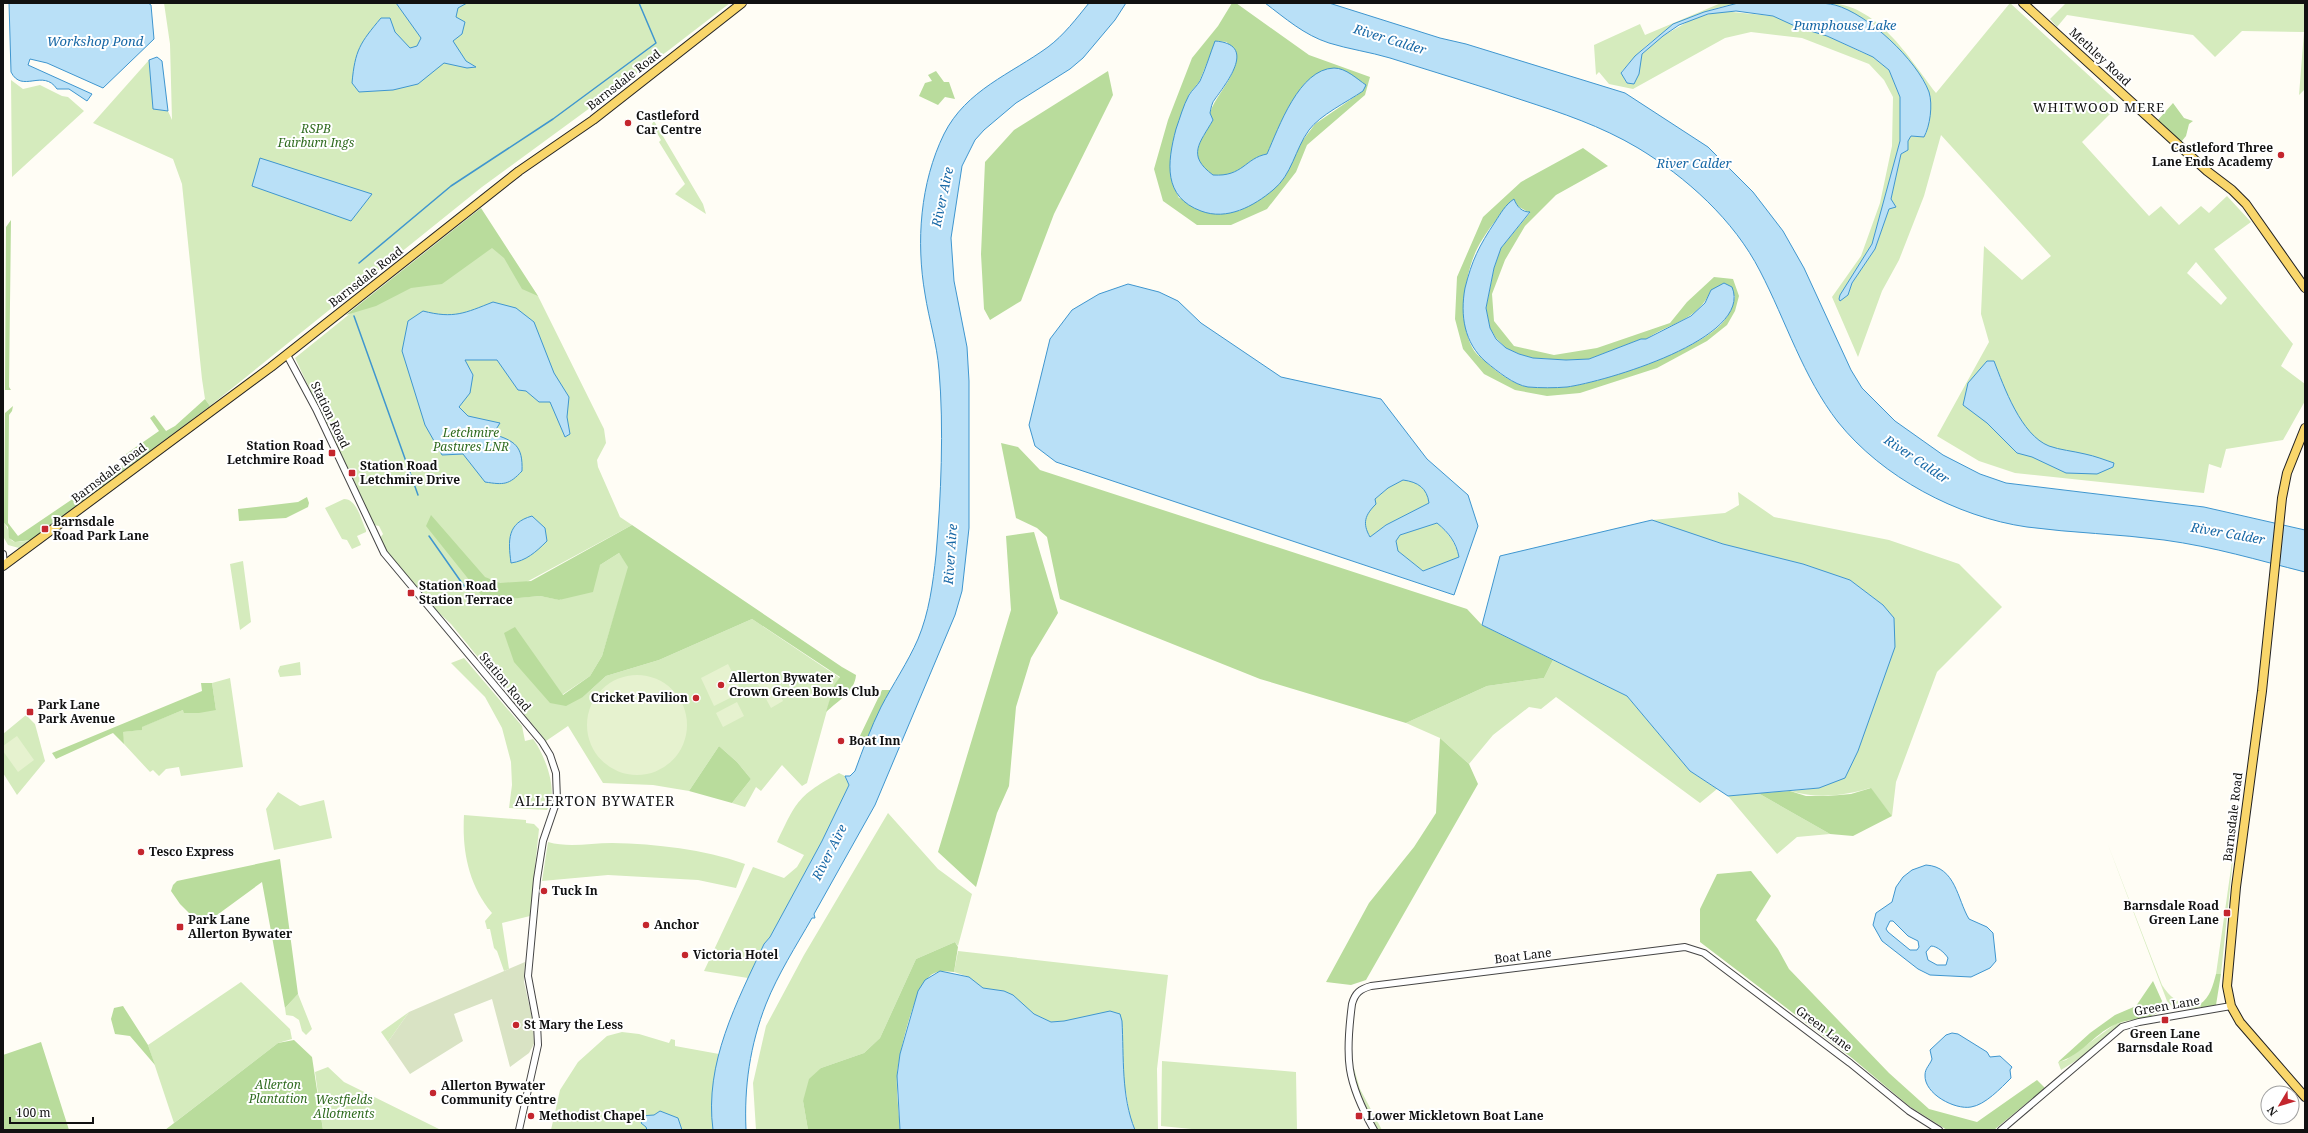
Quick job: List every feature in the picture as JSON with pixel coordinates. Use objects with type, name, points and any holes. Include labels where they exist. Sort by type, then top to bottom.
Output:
[{"type":"main road","name":"Barnsdale Road","points":[[4,566],[287,355],[519,171],[593,120],[742,3]]},
{"type":"main road","name":"Methley Road","points":[[2023,3],[2164,132],[2232,190],[2246,204],[2305,288]]},
{"type":"main road","name":"Barnsdale Road","points":[[2305,428],[2288,473],[2281,514],[2262,691],[2229,954],[2227,986],[2231,1006],[2243,1026],[2305,1097]]},
{"type":"street","name":"Station Road","points":[[287,355],[316,409],[384,553],[542,742],[553,764],[557,783],[557,800],[544,837],[539,866],[528,976],[538,1029],[536,1062],[524,1100],[519,1130]]},
{"type":"street","points":[[3,554],[4,566]]},
{"type":"street","name":"Boat Lane","points":[[1374,1130],[1355,1094],[1348,1059],[1352,1004],[1357,992],[1371,986],[1674,947],[1693,948]]},
{"type":"street","name":"Green Lane","points":[[1693,948],[1704,953],[1850,1063],[1909,1111],[1939,1130]]},
{"type":"street","name":"Green Lane","points":[[2000,1130],[2122,1027],[2139,1022],[2231,1006]]},
{"type":"green space","name":"RSPB Fairburn Ings","points":[[164,3],[730,3],[669,50],[482,187],[210,406],[205,399],[202,379],[182,184],[173,159],[93,123],[149,60],[153,109],[168,111],[172,120],[170,44]]},
{"type":"green space","points":[[1232,3],[1236,3],[1309,55],[1370,77],[1365,95],[1307,145],[1296,172],[1267,209],[1231,225],[1197,225],[1163,201],[1154,169],[1168,120],[1192,58],[1218,26]],"holes":[[[1216,41],[1227,42],[1233,71],[1228,82],[1212,107],[1210,113],[1213,120],[1200,142],[1198,149],[1200,161],[1213,175],[1228,175],[1267,154],[1288,108],[1305,83],[1363,91],[1315,124],[1300,144],[1285,177],[1274,189],[1239,211],[1179,198],[1173,185],[1170,173],[1172,145],[1189,94],[1199,82]]]},
{"type":"green space","points":[[1721,3],[1738,3],[1703,12],[1674,26],[1660,35],[1634,57],[1622,71],[1621,73],[1627,83],[1640,63],[1642,54],[1663,36],[1694,18],[1722,11],[1773,16],[1784,19],[1797,27],[1827,36],[1873,57],[1889,70],[1900,97],[1900,141],[1872,244],[1839,299],[1848,295],[1852,283],[1875,249],[1889,209],[1892,207],[1891,199],[1901,154],[1908,150],[1908,141],[1911,136],[1924,137],[1927,131],[1925,84],[1915,70],[1875,25],[1836,5],[1827,3],[1845,5],[1861,12],[1876,22],[1903,49],[1936,93],[2010,3],[2120,104],[2082,142],[2149,216],[2161,206],[2179,225],[2201,206],[2209,213],[2227,196],[2251,222],[2214,249],[2293,344],[2281,366],[2305,384],[2305,401],[2283,440],[2226,449],[2221,468],[2209,464],[2204,493],[2015,473],[1979,461],[1937,436],[1989,342],[1981,314],[1984,246],[2022,280],[2051,256],[1941,135],[1924,196],[1899,260],[1882,291],[1858,357],[1832,297],[1861,256],[1880,203],[1892,146],[1893,97],[1884,80],[1869,64],[1802,38],[1751,32],[1725,38],[1633,89],[1609,84],[1599,72],[1596,75],[1594,45],[1640,24],[1645,35]],"holes":[[[2196,262],[2227,298],[2221,305],[2187,273]]]},
{"type":"green space","points":[[2066,3],[2305,4],[2305,89],[2299,95],[2304,32],[2242,31],[2215,57],[2193,35],[2067,15],[2057,27],[2050,19]]},
{"type":"green space","points":[[936,71],[944,82],[949,82],[955,99],[945,97],[938,105],[919,96],[925,83],[932,81],[928,75]]},
{"type":"green space","points":[[1108,71],[1113,95],[1054,214],[1021,301],[990,320],[984,309],[981,254],[985,162],[1014,130]]},
{"type":"green space","points":[[11,80],[23,89],[40,85],[62,96],[68,97],[84,111],[12,177]]},
{"type":"green space","points":[[2173,103],[2184,118],[2193,121],[2189,124],[2186,136],[2181,142],[2157,121]]},
{"type":"green space","points":[[654,121],[703,204],[706,214],[675,194],[685,184],[659,142],[661,140],[652,124]]},
{"type":"green space","points":[[1583,148],[1608,166],[1556,195],[1525,226],[1505,260],[1492,294],[1494,321],[1514,346],[1554,355],[1597,348],[1670,323],[1687,302],[1714,277],[1733,279],[1739,296],[1735,311],[1727,325],[1707,341],[1657,368],[1580,393],[1547,396],[1515,390],[1484,374],[1463,349],[1455,319],[1457,277],[1483,217],[1521,182]],"holes":[[[1514,199],[1517,206],[1530,213],[1501,248],[1494,268],[1486,308],[1490,328],[1496,338],[1506,348],[1533,358],[1566,360],[1589,359],[1641,339],[1646,339],[1683,320],[1699,308],[1706,300],[1711,290],[1735,296],[1730,312],[1724,321],[1712,332],[1695,343],[1627,372],[1604,379],[1567,387],[1528,387],[1512,381],[1502,375],[1473,350],[1467,335],[1464,308],[1467,278],[1476,251],[1489,229]]]},
{"type":"green space","points":[[481,208],[538,296],[522,289],[504,258],[492,248],[442,284],[411,288],[376,306],[346,315]]},
{"type":"green space","name":"Letchmire Pastures LNR","points":[[475,213],[479,213],[538,296],[604,429],[606,443],[597,460],[598,467],[620,517],[632,525],[493,600],[540,596],[560,600],[600,565],[619,553],[629,567],[602,656],[590,676],[550,703],[583,697],[606,676],[659,660],[752,619],[840,678],[834,685],[807,783],[802,786],[782,765],[761,791],[756,787],[745,807],[732,803],[751,779],[737,762],[719,746],[689,791],[653,785],[603,783],[568,726],[546,741],[451,624],[436,610],[388,554],[380,538],[383,534],[379,526],[374,525],[295,358]]},
{"type":"green space","points":[[11,220],[9,387],[11,390],[5,390],[6,227]]},
{"type":"green space","points":[[205,399],[210,406],[31,540],[15,542],[9,538],[8,527],[4,523],[5,413],[13,406],[9,415],[8,523],[18,536],[130,460],[126,454],[159,431],[150,418],[154,415],[166,431],[175,426]]},
{"type":"green space","points":[[1001,443],[1018,447],[1040,470],[1467,609],[1482,625],[1553,660],[1544,678],[1487,686],[1406,723],[1260,679],[1060,599],[1047,537],[1037,528],[1016,518]]},
{"type":"green space","points":[[1403,480],[1414,482],[1421,486],[1426,493],[1429,504],[1386,525],[1370,537],[1365,524],[1369,512],[1375,504],[1375,499],[1388,488]]},
{"type":"green space","points":[[1738,492],[1774,517],[1889,540],[1959,564],[2002,607],[1937,672],[1896,782],[1892,816],[1870,788],[1830,796],[1810,795],[1790,791],[1819,788],[1883,605],[1850,580],[1803,564],[1723,544],[1652,520],[1725,513],[1739,505]]},
{"type":"green space","points":[[307,497],[309,503],[308,507],[286,518],[239,521],[238,509],[298,502]]},
{"type":"green space","points":[[344,499],[352,502],[355,506],[366,530],[366,532],[357,536],[361,545],[352,549],[347,540],[342,539],[325,508]]},
{"type":"green space","points":[[431,515],[485,577],[500,583],[531,581],[632,525],[856,675],[855,681],[849,691],[826,712],[834,685],[840,677],[752,619],[659,660],[606,676],[583,697],[566,706],[550,703],[514,662],[504,633],[515,627],[563,695],[590,676],[602,656],[628,567],[619,553],[600,565],[593,592],[559,600],[540,596],[486,601],[426,526]]},
{"type":"green space","points":[[4,523],[12,541],[22,542],[31,540],[19,548],[8,545],[4,538]]},
{"type":"green space","points":[[1437,523],[1451,538],[1459,557],[1423,571],[1398,551],[1396,541],[1400,535]]},
{"type":"green space","points":[[1034,532],[1058,613],[1031,658],[1016,707],[1009,786],[997,813],[976,887],[938,852],[1011,610],[1006,536]]},
{"type":"green space","points":[[243,561],[251,622],[240,630],[230,564]]},
{"type":"green space","points":[[464,658],[522,726],[525,741],[533,739],[542,754],[549,773],[552,794],[551,803],[547,810],[509,808],[512,785],[511,762],[502,728],[485,697],[451,663]]},
{"type":"green space","points":[[1553,660],[1627,696],[1690,771],[1717,789],[1700,803],[1556,697],[1541,709],[1529,707],[1493,735],[1469,764],[1440,738],[1406,723],[1487,686],[1544,678]]},
{"type":"green space","points":[[300,662],[301,675],[280,677],[278,671],[280,666]]},
{"type":"green space","name":"Allerton Bywater Crown Green Bowls Club","points":[[728,664],[742,692],[714,706],[701,678]]},
{"type":"green space","points":[[637,675],[656,679],[672,690],[683,706],[687,725],[683,744],[672,760],[656,771],[637,775],[618,771],[602,760],[591,744],[587,725],[591,706],[602,690],[618,679]]},
{"type":"green space","points":[[771,677],[783,701],[771,708],[758,684]]},
{"type":"green space","points":[[230,678],[243,767],[181,776],[179,767],[166,769],[159,776],[153,770],[150,772],[124,744],[122,732],[141,730],[141,727],[183,710],[216,710],[212,683]]},
{"type":"green space","points":[[201,683],[212,683],[216,710],[199,713],[184,713],[183,710],[142,727],[142,730],[123,732],[124,744],[113,733],[56,759],[52,753],[202,691]]},
{"type":"green space","points":[[882,690],[891,690],[865,744],[858,740]]},
{"type":"green space","points":[[737,702],[744,716],[723,727],[716,713]]},
{"type":"green space","points":[[26,715],[35,724],[45,761],[17,795],[3,773],[3,734]]},
{"type":"green space","points":[[17,736],[34,760],[18,772],[3,751],[3,746]]},
{"type":"green space","points":[[1440,738],[1469,764],[1478,784],[1366,980],[1351,985],[1326,982],[1369,903],[1414,847],[1436,813]]},
{"type":"green space","points":[[719,746],[737,762],[751,779],[732,803],[689,791]]},
{"type":"green space","points":[[839,773],[845,776],[849,785],[822,841],[770,937],[764,944],[748,978],[704,971],[753,867],[784,878],[797,867],[804,855],[777,842],[789,817],[800,800],[825,781]]},
{"type":"green space","points":[[1871,788],[1892,816],[1853,836],[1830,834],[1758,793],[1790,791],[1806,796],[1828,796],[1851,794]]},
{"type":"green space","points":[[278,792],[300,806],[324,800],[332,838],[274,850],[266,809]]},
{"type":"green space","points":[[1758,793],[1830,834],[1797,837],[1777,854],[1728,796]]},
{"type":"green space","points":[[888,813],[938,869],[972,894],[958,946],[955,942],[916,959],[880,1038],[864,1053],[821,1068],[803,1101],[808,1130],[756,1130],[753,1083],[766,1026],[804,955]]},
{"type":"green space","points":[[464,815],[526,820],[526,823],[534,824],[539,829],[530,916],[502,923],[509,969],[504,971],[497,951],[494,948],[490,929],[487,929],[485,921],[492,913],[477,890],[468,866],[464,841]]},
{"type":"green space","points":[[2235,840],[2221,974],[2216,974]]},
{"type":"green space","points":[[548,842],[564,845],[612,843],[663,846],[696,851],[745,864],[736,888],[698,880],[608,875],[542,881]]},
{"type":"green space","points":[[2107,842],[2162,985],[2173,998],[2178,1001],[2188,1005],[2200,1004],[2201,1008],[2174,1009],[2167,1001]]},
{"type":"green space","points":[[280,859],[298,994],[285,1008],[262,882],[202,926],[180,904],[171,891],[173,885],[177,881]]},
{"type":"green space","points":[[1751,871],[1771,896],[1756,920],[1778,949],[1789,969],[1889,1073],[1929,1109],[1977,1122],[2037,1080],[2045,1088],[1994,1130],[1947,1130],[1909,1106],[1852,1058],[1700,942],[1700,909],[1717,874]]},
{"type":"green space","points":[[955,942],[958,947],[954,972],[945,971],[931,975],[919,993],[908,1022],[897,1075],[900,1130],[808,1130],[803,1101],[809,1079],[821,1068],[864,1053],[880,1038],[916,959]]},
{"type":"green space","points":[[958,951],[1168,975],[1157,1069],[1158,1130],[1135,1130],[1130,1117],[1126,1092],[1064,1021],[1051,1022],[1034,1014],[1004,991],[982,988],[969,977],[954,972]]},
{"type":"green space","points":[[525,962],[524,982],[533,1022],[534,1044],[529,1053],[510,1067],[492,999],[454,1014],[463,1041],[410,1074],[388,1042],[409,1012]]},
{"type":"green space","points":[[2216,974],[2221,974],[2216,1005],[2201,1008],[2200,1004],[2209,995]]},
{"type":"green space","points":[[2153,981],[2162,1001],[2159,1012],[2148,1017],[2125,1021],[2114,1025],[2074,1055],[2058,1062],[2090,1033],[2115,1015],[2136,1006]]},
{"type":"green space","points":[[241,982],[290,1029],[292,1039],[278,1043],[174,1123],[148,1045]]},
{"type":"green space","points":[[298,994],[312,1029],[306,1035],[302,1031],[299,1020],[293,1016],[286,1015],[285,1008]]},
{"type":"green space","points":[[123,1006],[148,1045],[155,1065],[130,1036],[115,1034],[111,1019],[114,1008]]},
{"type":"green space","points":[[409,1012],[388,1042],[381,1032]]},
{"type":"green space","points":[[2129,1021],[2115,1029],[2082,1057],[2061,1070],[2058,1062],[2066,1060],[2115,1024]]},
{"type":"green space","points":[[622,1032],[639,1034],[669,1043],[671,1039],[675,1040],[675,1046],[719,1054],[713,1090],[713,1130],[551,1130],[560,1090],[578,1062],[607,1036]]},
{"type":"green space","name":"Allerton Plantation","points":[[294,1040],[312,1057],[323,1130],[165,1130],[278,1043]]},
{"type":"green space","points":[[41,1042],[69,1130],[3,1130],[3,1055]]},
{"type":"green space","points":[[1162,1061],[1296,1072],[1297,1130],[1202,1130],[1161,1126]]},
{"type":"green space","points":[[1353,1065],[1360,1089],[1382,1130],[1377,1130],[1365,1107],[1356,1082]]},
{"type":"green space","name":"Westfields Allotments","points":[[328,1067],[344,1082],[441,1130],[323,1130],[315,1072]]},
{"type":"water","name":"Workshop Pond","points":[[9,3],[148,3],[151,5],[154,39],[103,88],[47,63],[30,59],[28,65],[92,94],[87,101],[69,89],[57,89],[51,83],[45,81],[21,81],[11,72]]},
{"type":"water","points":[[396,3],[467,3],[458,8],[456,17],[465,22],[462,34],[453,41],[466,61],[476,67],[467,68],[444,63],[418,84],[393,90],[359,92],[352,83],[357,55],[363,41],[381,18],[390,18],[395,32],[410,48],[417,46],[421,38]]},
{"type":"water","name":"River Aire","points":[[1089,3],[1126,3],[1115,20],[1083,58],[1070,69],[1016,103],[984,130],[975,140],[962,166],[951,238],[954,281],[967,347],[969,381],[969,528],[962,591],[955,615],[875,805],[814,914],[815,918],[812,918],[782,971],[766,1004],[760,1019],[749,1066],[746,1098],[746,1130],[713,1130],[713,1081],[718,1057],[725,1034],[743,988],[764,944],[770,937],[822,841],[849,785],[845,776],[850,776],[855,771],[877,715],[918,639],[928,608],[938,533],[941,462],[941,392],[935,341],[922,274],[921,233],[925,192],[936,153],[944,134],[953,119],[964,106],[990,84],[1048,47],[1070,26]]},
{"type":"water","name":"River Calder","points":[[1265,3],[1329,3],[1625,93],[1708,147],[1753,192],[1783,231],[1804,268],[1851,370],[1862,388],[1895,421],[1943,455],[1980,474],[2006,483],[2204,507],[2305,530],[2305,572],[2236,554],[2183,543],[2147,538],[2044,529],[2001,522],[1948,504],[1923,491],[1899,477],[1876,460],[1856,442],[1838,422],[1826,405],[1805,368],[1760,271],[1749,252],[1723,217],[1674,172],[1624,140],[1567,115],[1390,58],[1320,40],[1295,26]]},
{"type":"water","name":"Pumphouse Lake","points":[[1738,3],[1826,3],[1848,10],[1876,28],[1903,53],[1923,79],[1929,92],[1931,109],[1924,137],[1911,136],[1908,141],[1908,150],[1901,154],[1891,199],[1896,207],[1889,209],[1875,249],[1852,283],[1848,295],[1840,301],[1840,295],[1872,244],[1900,141],[1900,97],[1889,70],[1873,57],[1827,36],[1797,27],[1773,16],[1736,11],[1708,14],[1679,25],[1663,36],[1642,54],[1639,74],[1634,84],[1627,83],[1621,73],[1635,56],[1673,24],[1704,12]]},
{"type":"water","points":[[1215,41],[1228,44],[1235,49],[1237,56],[1232,74],[1212,103],[1210,113],[1213,120],[1200,142],[1198,149],[1200,161],[1213,175],[1231,173],[1254,159],[1267,154],[1284,115],[1292,101],[1310,78],[1322,71],[1338,68],[1351,74],[1366,85],[1363,91],[1314,124],[1304,137],[1285,177],[1273,190],[1249,206],[1230,213],[1221,214],[1211,214],[1201,211],[1189,205],[1180,197],[1174,188],[1170,166],[1176,129],[1185,103],[1189,95],[1200,81]]},
{"type":"water","points":[[157,57],[162,61],[168,111],[153,109],[149,60]]},
{"type":"water","points":[[260,158],[372,194],[351,221],[252,186]]},
{"type":"water","points":[[1514,199],[1520,208],[1530,212],[1501,248],[1494,268],[1486,308],[1490,328],[1496,339],[1506,348],[1533,358],[1566,360],[1589,359],[1641,339],[1646,339],[1691,316],[1705,303],[1711,290],[1724,283],[1732,287],[1733,306],[1721,324],[1699,340],[1671,355],[1641,367],[1611,377],[1567,387],[1528,387],[1517,384],[1486,362],[1473,346],[1465,328],[1463,308],[1465,288],[1470,269],[1477,254],[1501,212]]},
{"type":"water","points":[[1128,284],[1159,292],[1178,301],[1201,323],[1281,377],[1381,399],[1427,459],[1468,495],[1478,526],[1454,595],[1056,462],[1035,446],[1029,425],[1050,339],[1072,310],[1099,294]],"holes":[[[1403,480],[1413,482],[1421,487],[1426,493],[1429,503],[1386,525],[1370,537],[1365,523],[1369,512],[1376,504],[1375,499],[1388,488]],[[1437,523],[1451,538],[1459,557],[1423,571],[1398,551],[1396,541],[1400,535]]]},
{"type":"water","points":[[493,302],[516,308],[534,322],[554,373],[569,397],[567,417],[570,434],[565,437],[550,402],[539,402],[526,391],[518,390],[497,360],[465,360],[473,375],[470,393],[459,407],[468,416],[500,423],[493,434],[512,442],[519,450],[521,456],[522,471],[510,481],[502,484],[485,482],[463,454],[442,455],[425,425],[402,351],[408,321],[423,311],[443,315],[459,314]]},
{"type":"water","points":[[1987,361],[1994,361],[2008,396],[2015,409],[2030,432],[2039,440],[2049,446],[2089,455],[2114,463],[2113,467],[2097,474],[2066,473],[2032,457],[2017,453],[1987,423],[1963,405],[1968,383]]},
{"type":"water","points":[[532,516],[545,528],[547,541],[530,555],[511,563],[511,534],[518,523]]},
{"type":"water","points":[[1652,520],[1723,544],[1803,564],[1850,580],[1883,605],[1894,618],[1895,647],[1858,751],[1845,778],[1819,788],[1728,796],[1690,771],[1627,696],[1482,625],[1500,556]]},
{"type":"water","points":[[1926,865],[1936,867],[1944,871],[1950,878],[1969,919],[1987,927],[1993,933],[1996,961],[1990,968],[1971,977],[1930,975],[1918,969],[1882,941],[1873,925],[1876,913],[1892,902],[1896,887],[1903,877],[1912,870]],"holes":[[[1890,921],[1893,921],[1908,936],[1918,941],[1919,947],[1917,950],[1910,950],[1888,932],[1886,929]],[[1931,946],[1938,948],[1947,956],[1948,958],[1946,965],[1937,965],[1928,960],[1926,952]]]},
{"type":"water","points":[[940,971],[969,977],[983,988],[1004,991],[1013,995],[1034,1014],[1051,1022],[1064,1021],[1110,1011],[1120,1014],[1122,1021],[1125,1090],[1127,1104],[1135,1130],[900,1130],[897,1076],[900,1054],[918,991],[925,980]]},
{"type":"water","points":[[1952,1033],[1958,1034],[1987,1052],[1990,1057],[2000,1056],[2012,1067],[2010,1070],[2011,1078],[1992,1096],[1976,1106],[1964,1107],[1949,1103],[1935,1094],[1926,1082],[1925,1073],[1932,1059],[1930,1050],[1946,1035]]},
{"type":"water","points":[[660,1111],[678,1118],[682,1130],[647,1130],[641,1123],[643,1120],[639,1116],[654,1115]]},
{"type":"waterway","points":[[359,263],[451,186],[553,119],[656,43],[639,3]]},
{"type":"waterway","points":[[354,316],[418,495]]},
{"type":"waterway","points":[[429,536],[464,586]]},
{"type":"place","name":"Castleford Car Centre","points":[[628,123]]},
{"type":"place","name":"Castleford Three Lane Ends Academy","points":[[2281,155]]},
{"type":"place","name":"Station Road Letchmire Road","points":[[332,453]]},
{"type":"place","name":"Station Road Letchmire Drive","points":[[352,473]]},
{"type":"place","name":"Barnsdale Road Park Lane","points":[[45,529]]},
{"type":"place","name":"Station Road Station Terrace","points":[[411,593]]},
{"type":"place","name":"Allerton Bywater Crown Green Bowls Club","points":[[721,685]]},
{"type":"place","name":"Cricket Pavilion","points":[[696,698]]},
{"type":"place","name":"Park Lane Park Avenue","points":[[30,712]]},
{"type":"place","name":"Boat Inn","points":[[841,741]]},
{"type":"place","name":"Tesco Express","points":[[141,852]]},
{"type":"place","name":"Tuck In","points":[[544,891]]},
{"type":"place","name":"Barnsdale Road Green Lane","points":[[2227,913]]},
{"type":"place","name":"Anchor","points":[[646,925]]},
{"type":"place","name":"Park Lane Allerton Bywater","points":[[180,927]]},
{"type":"place","name":"Victoria Hotel","points":[[685,955]]},
{"type":"place","name":"Green Lane Barnsdale Road","points":[[2165,1020]]},
{"type":"place","name":"St Mary the Less","points":[[516,1025]]},
{"type":"place","name":"Allerton Bywater Community Centre","points":[[433,1093]]},
{"type":"place","name":"Methodist Chapel","points":[[531,1116]]},
{"type":"place","name":"Lower Mickletown Boat Lane","points":[[1359,1116]]},
{"type":"district","name":"WHITWOOD MERE","points":[[2099,107]]},
{"type":"district","name":"ALLERTON BYWATER","points":[[595,801]]}]
